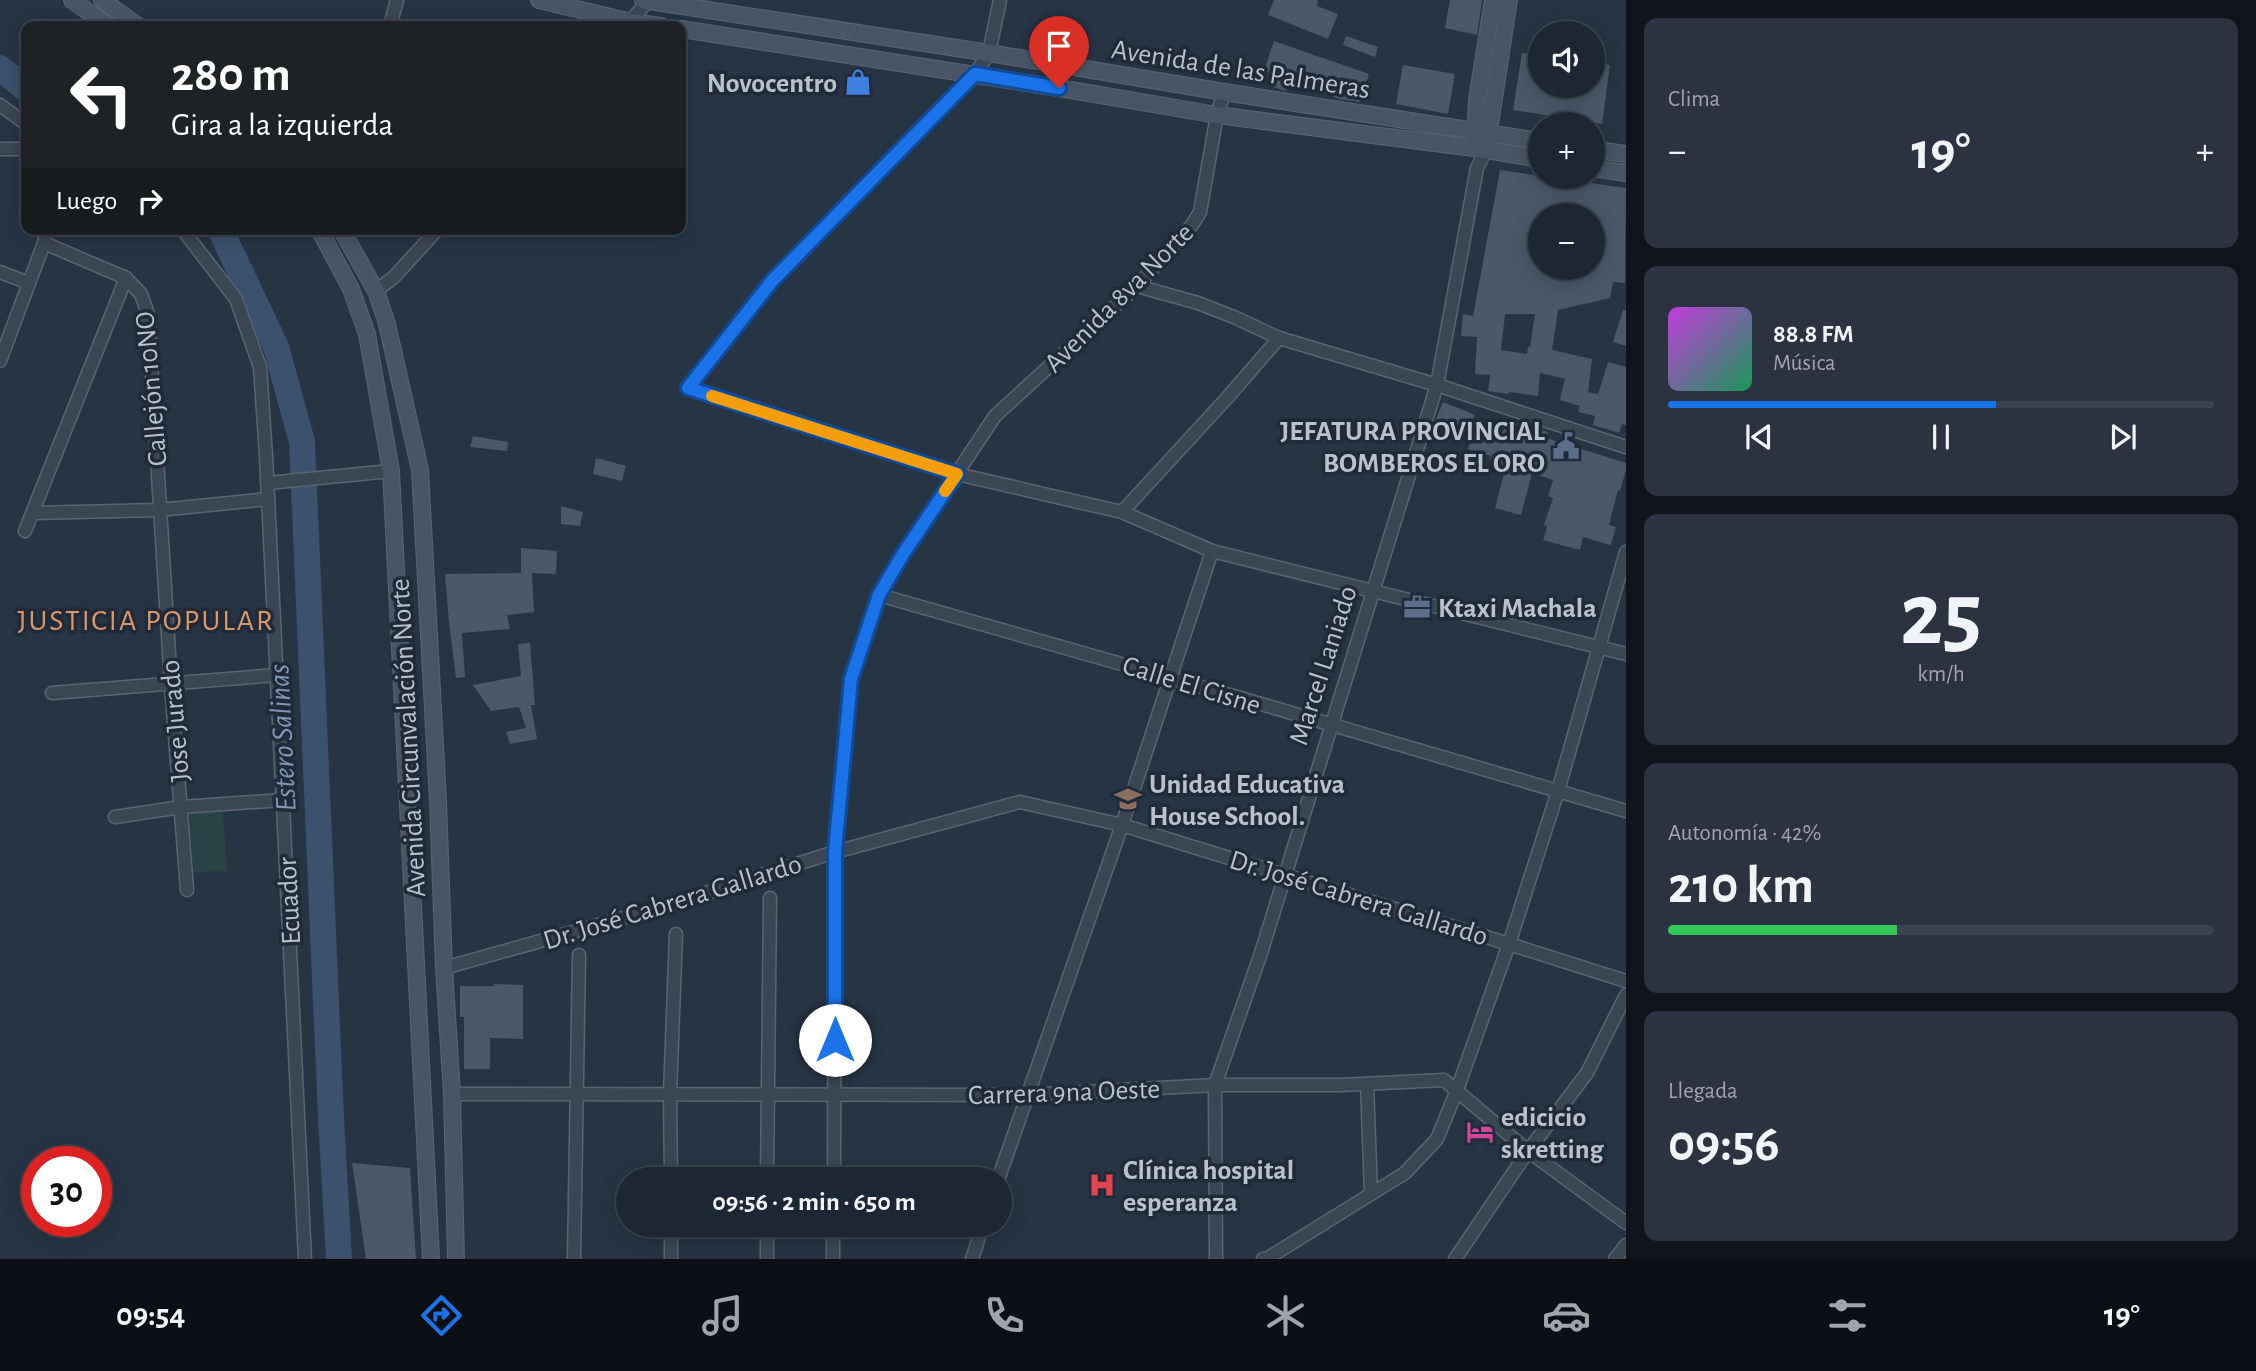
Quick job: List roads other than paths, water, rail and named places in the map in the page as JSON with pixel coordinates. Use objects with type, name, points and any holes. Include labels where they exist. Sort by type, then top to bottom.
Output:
[{"type":"main road","points":[[72,0],[101,21]]},
{"type":"main road","points":[[102,0],[131,21]]},
{"type":"main road","points":[[539,0],[617,21]]},
{"type":"main road","name":"Avenida de las Palmeras","points":[[647,0],[1224,92],[1481,141],[1528,155]]},
{"type":"main road","name":"Marcel Laniado","points":[[1481,141],[1478,100],[1493,0]]},
{"type":"main road","name":"Marcel Laniado","points":[[1481,141],[1510,0]]},
{"type":"main road","name":"Avenida de las Palmeras","points":[[686,30],[975,74],[1217,115],[1481,141],[1528,141]]},
{"type":"main road","points":[[1605,151],[1626,154]]},
{"type":"main road","points":[[1605,169],[1626,173]]},
{"type":"main road","name":"Avenida Circunvalación Norte","points":[[322,235],[351,289],[367,334],[391,471],[431,1259]]},
{"type":"main road","name":"Avenida Circunvalación Norte","points":[[344,235],[376,291],[387,324],[420,470],[438,802],[443,968],[452,1094],[456,1259]]},
{"type":"main road","points":[[413,930],[442,930]]},
{"type":"street","points":[[391,21],[397,0]]},
{"type":"street","points":[[630,21],[647,0]]},
{"type":"street","points":[[1000,0],[989,53],[975,74],[772,281],[688,388],[957,474],[1122,512],[1212,551],[1626,654]]},
{"type":"street","name":"Avenida 8va Norte","points":[[834,1167],[835,852],[851,679],[879,595],[903,554],[995,416],[1137,286],[1192,225],[1199,212],[1217,115],[1224,92]]},
{"type":"street","points":[[0,105],[21,120]]},
{"type":"street","name":"Marcel Laniado","points":[[1216,1259],[1215,1085],[1285,874],[1437,385],[1481,141]]},
{"type":"street","points":[[0,149],[21,149]]},
{"type":"street","points":[[0,361],[46,235]]},
{"type":"street","name":"Ecuador","points":[[187,235],[236,299],[260,367],[274,483],[268,499],[305,1259]]},
{"type":"street","points":[[376,291],[394,277],[432,235]]},
{"type":"street","name":"Callejón 10NO","points":[[44,243],[126,278],[141,294],[148,314],[159,510]]},
{"type":"street","points":[[0,272],[29,283]]},
{"type":"street","points":[[25,531],[126,278]]},
{"type":"street","points":[[1137,286],[1198,303],[1279,338],[1437,385],[1626,447]]},
{"type":"street","points":[[1122,512],[1279,338]]},
{"type":"street","points":[[274,483],[391,471]]},
{"type":"street","points":[[33,513],[159,510],[268,499]]},
{"type":"street","name":"Jose Jurado","points":[[159,510],[187,890]]},
{"type":"street","points":[[1002,1167],[1122,825],[1212,551]]},
{"type":"street","points":[[1263,1259],[1405,1173],[1437,1139],[1509,944],[1558,791],[1626,552]]},
{"type":"street","name":"Calle El Cisne","points":[[879,595],[1172,677],[1626,811]]},
{"type":"street","points":[[52,693],[277,675]]},
{"type":"street","points":[[115,817],[181,807],[283,800]]},
{"type":"street","name":"Dr. José Cabrera Gallardo","points":[[443,968],[655,909],[835,852],[1020,802],[1122,825],[1626,981]]},
{"type":"street","points":[[767,1167],[770,898]]},
{"type":"street","points":[[671,1167],[670,1094],[676,933]]},
{"type":"street","points":[[574,1259],[579,955]]},
{"type":"street","points":[[1455,1259],[1528,1151],[1587,1073],[1626,995]]},
{"type":"street","name":"Carrera 9na Oeste","points":[[452,1094],[1026,1095],[1215,1085],[1367,1084],[1444,1080],[1528,1151],[1626,1223]]},
{"type":"street","points":[[1367,1084],[1371,1194]]},
{"type":"street","points":[[671,1237],[671,1259]]},
{"type":"street","points":[[767,1237],[767,1259]]},
{"type":"street","points":[[832,1259],[833,1237]]},
{"type":"street","points":[[972,1259],[979,1237]]},
{"type":"street","points":[[1615,1259],[1626,1245]]},
{"type":"waterway","name":"Estero Salinas","points":[[0,68],[21,85]]},
{"type":"waterway","name":"Estero Salinas","points":[[223,235],[276,347],[302,442],[339,1259]]},
{"type":"place","name":"Novocentro","points":[[858,82]]},
{"type":"place","name":"JEFATURA PROVINCIAL BOMBEROS EL ORO","points":[[1566,446]]},
{"type":"place","name":"Ktaxi Machala","points":[[1417,607]]},
{"type":"place","name":"Unidad Educativa House School.","points":[[1128,799]]},
{"type":"place","name":"edicicio skretting","points":[[1480,1132]]},
{"type":"place","name":"Clínica hospital esperanza","points":[[1102,1185]]},
{"type":"district","name":"JUSTICIA POPULAR","points":[[146,620]]}]
